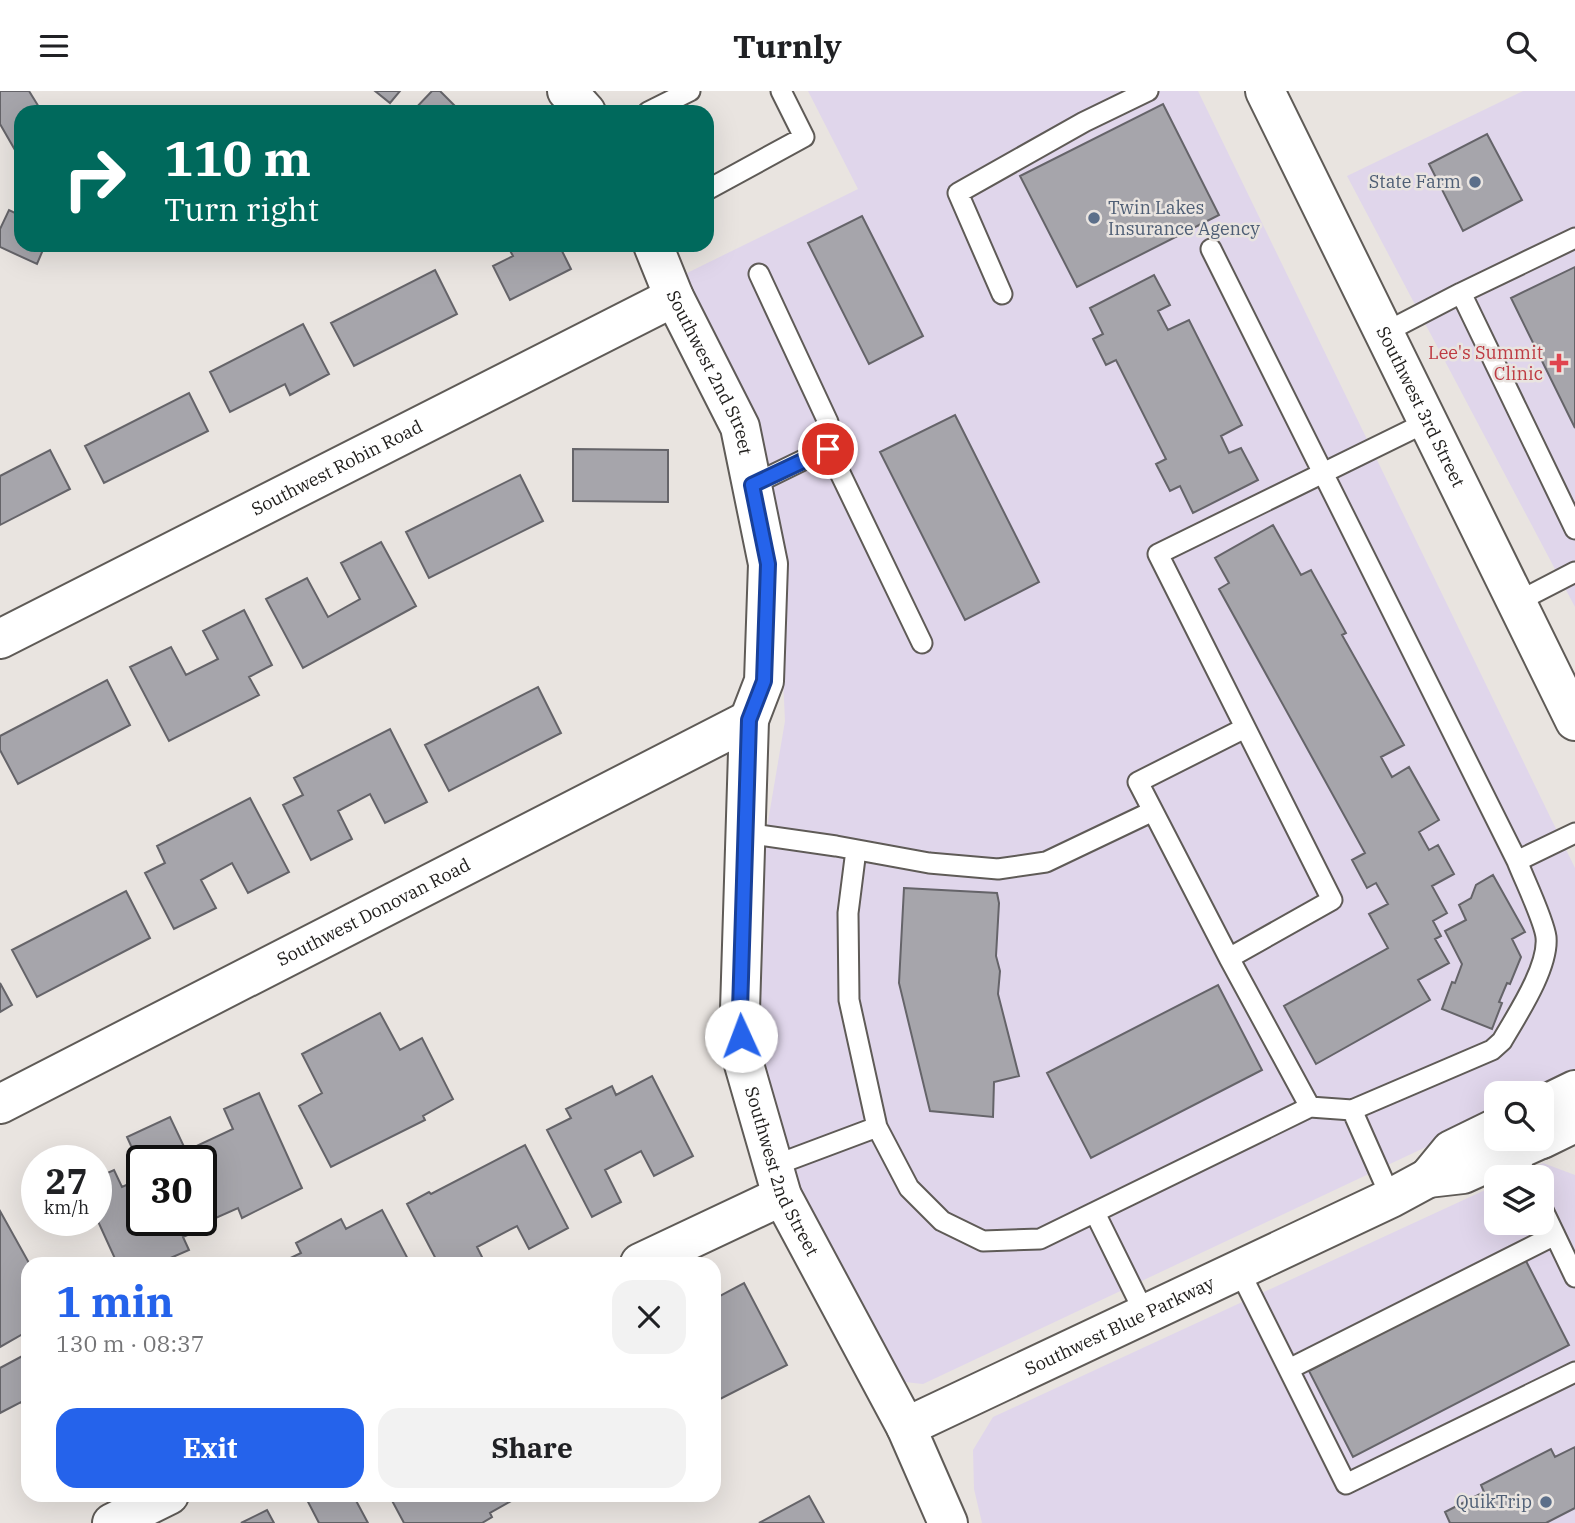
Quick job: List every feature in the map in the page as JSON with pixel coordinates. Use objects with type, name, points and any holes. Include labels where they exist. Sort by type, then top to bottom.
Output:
[{"type":"street","points":[[567,91],[580,105]]},
{"type":"street","name":"Southwest 3rd Street","points":[[1265,91],[1575,721]]},
{"type":"street","name":"Southwest 2nd Street","points":[[656,252],[674,297],[740,427],[768,564],[764,681],[749,720],[740,1010],[743,1061],[777,1181],[906,1427]]},
{"type":"street","name":"Southwest Robin Road","points":[[0,639],[674,297]]},
{"type":"street","name":"Southwest Donovan Road","points":[[0,1104],[749,720]]},
{"type":"street","points":[[1554,1100],[1575,1090]]},
{"type":"street","name":"Southwest Blue Parkway","points":[[1554,1133],[1575,1123]]},
{"type":"street","name":"Southwest Blue Parkway","points":[[906,1427],[1391,1198],[1428,1178],[1451,1150],[1484,1149]]},
{"type":"street","points":[[650,1257],[777,1181]]},
{"type":"street","points":[[906,1427],[948,1523]]},
{"type":"street","points":[[112,1523],[155,1502]]},
{"type":"lane","points":[[662,105],[690,91]]},
{"type":"lane","points":[[714,186],[804,137],[781,91]]},
{"type":"lane","points":[[1002,294],[958,193],[1084,122],[1148,91]]},
{"type":"lane","points":[[1384,333],[1575,238]]},
{"type":"lane","points":[[856,850],[848,913],[849,1000],[877,1127],[909,1188],[942,1221],[983,1241],[1040,1239],[1310,1107],[1352,1111],[1492,1049],[1502,1041],[1538,974],[1546,952],[1546,935],[1517,861],[1321,474],[1211,249]]},
{"type":"lane","points":[[759,274],[828,422],[828,449],[922,643]]},
{"type":"lane","points":[[1461,293],[1575,529]]},
{"type":"lane","points":[[1229,958],[1332,901],[1158,554],[1427,422]]},
{"type":"lane","points":[[752,485],[828,449]]},
{"type":"lane","points":[[1517,603],[1575,572]]},
{"type":"lane","points":[[1245,728],[1138,782],[1310,1107]]},
{"type":"lane","points":[[745,833],[929,863],[998,869],[1046,862],[1153,811]]},
{"type":"lane","points":[[1517,861],[1575,833]]},
{"type":"lane","points":[[1352,1111],[1391,1198]]},
{"type":"lane","points":[[777,1181],[877,1127]]},
{"type":"lane","points":[[1095,1213],[1145,1314]]},
{"type":"lane","points":[[1289,1369],[1555,1235],[1575,1277]]},
{"type":"lane","points":[[1239,1269],[1346,1484],[1575,1371]]},
{"type":"shaded area","points":[[808,91],[1198,91],[1575,868],[1575,1077],[1554,1087],[1554,1081],[1484,1081],[1484,1120],[923,1384],[895,1381],[784,1169],[753,1066],[749,934],[785,721],[778,573],[685,274],[858,189]]},
{"type":"shaded area","points":[[1523,91],[1575,91],[1575,607],[1347,176]]},
{"type":"shaded area","points":[[1554,1167],[1575,1175],[1575,1523],[982,1523],[974,1489],[973,1450],[993,1417],[1484,1191],[1484,1235],[1554,1235]]},
{"type":"building","points":[[0,91],[29,91],[38,105],[14,105],[14,148],[0,124]]},
{"type":"building","points":[[375,91],[400,91],[390,103]]},
{"type":"building","points":[[432,91],[440,91],[454,105],[419,105]]},
{"type":"building","points":[[1163,104],[1219,215],[1077,287],[1020,176]]},
{"type":"building","name":"State Farm","points":[[1487,134],[1522,200],[1463,231],[1429,164]]},
{"type":"building","points":[[9,210],[14,212],[14,252],[42,252],[37,264],[0,247],[0,229]]},
{"type":"building","points":[[862,216],[923,336],[869,364],[808,243]]},
{"type":"building","points":[[511,252],[562,252],[571,269],[510,300],[493,266],[513,256]]},
{"type":"building","name":"Lee's Summit Clinic","points":[[1575,267],[1575,428],[1511,298]]},
{"type":"building","points":[[435,270],[457,314],[354,366],[331,323]]},
{"type":"building","points":[[1154,275],[1170,305],[1158,311],[1168,330],[1189,320],[1242,425],[1221,436],[1229,453],[1241,448],[1258,480],[1193,513],[1180,486],[1170,491],[1156,464],[1166,459],[1116,360],[1106,365],[1093,339],[1103,334],[1090,308]]},
{"type":"building","points":[[303,324],[329,374],[290,395],[285,384],[230,412],[210,372]]},
{"type":"building","points":[[189,393],[208,431],[104,483],[85,446]]},
{"type":"building","points":[[955,415],[1039,582],[965,620],[880,452]]},
{"type":"building","points":[[573,449],[668,450],[668,502],[573,501]]},
{"type":"building","points":[[50,450],[70,489],[0,525],[0,476]]},
{"type":"building","points":[[520,475],[543,521],[429,578],[406,532]]},
{"type":"building","points":[[1273,525],[1301,575],[1311,570],[1346,633],[1342,635],[1404,745],[1381,757],[1392,777],[1409,767],[1439,820],[1419,832],[1429,850],[1438,845],[1454,874],[1432,886],[1447,913],[1433,921],[1441,936],[1435,939],[1449,963],[1418,980],[1430,1000],[1316,1064],[1284,1006],[1388,948],[1369,914],[1388,904],[1376,883],[1367,888],[1352,860],[1365,853],[1219,589],[1229,583],[1215,558]]},
{"type":"building","points":[[381,542],[416,606],[303,668],[266,599],[307,578],[328,617],[360,599],[341,563]]},
{"type":"building","points":[[244,610],[272,665],[249,677],[259,695],[169,741],[130,667],[171,647],[186,675],[218,659],[203,631]]},
{"type":"building","points":[[107,680],[130,725],[18,784],[0,750],[0,736]]},
{"type":"building","points":[[538,687],[561,733],[449,791],[425,745]]},
{"type":"building","points":[[390,729],[427,802],[385,823],[370,794],[338,811],[352,839],[311,860],[283,805],[303,795],[294,778]]},
{"type":"building","points":[[250,798],[289,872],[248,893],[232,863],[201,880],[216,908],[174,929],[145,873],[165,863],[157,846]]},
{"type":"building","points":[[1493,875],[1525,932],[1512,939],[1521,957],[1499,1002],[1502,1003],[1492,1029],[1442,1009],[1462,964],[1445,931],[1466,920],[1459,905],[1471,898],[1476,885]]},
{"type":"building","points":[[904,888],[997,893],[999,903],[996,956],[1000,971],[998,994],[1019,1076],[994,1082],[993,1117],[930,1111],[899,983]]},
{"type":"building","points":[[126,891],[150,938],[37,997],[12,950]]},
{"type":"building","points":[[0,983],[12,1005],[0,1012]]},
{"type":"building","points":[[1218,985],[1262,1070],[1091,1158],[1047,1073]]},
{"type":"building","points":[[380,1013],[400,1050],[422,1038],[453,1099],[423,1116],[425,1120],[331,1167],[299,1106],[322,1093],[302,1054]]},
{"type":"building","points":[[652,1076],[693,1156],[654,1176],[641,1151],[605,1170],[621,1202],[592,1217],[547,1130],[571,1118],[566,1109],[612,1086],[616,1095]]},
{"type":"building","points":[[259,1093],[302,1188],[242,1218],[238,1208],[217,1217],[217,1145],[199,1145],[233,1129],[224,1109]]},
{"type":"building","points":[[170,1117],[183,1145],[131,1145],[127,1137]]},
{"type":"building","points":[[525,1145],[568,1228],[529,1249],[517,1226],[477,1247],[482,1257],[435,1257],[407,1204],[429,1192],[431,1194]]},
{"type":"building","points":[[114,1170],[122,1187],[126,1185],[126,1236],[185,1236],[183,1237],[189,1250],[173,1257],[114,1257],[105,1236],[112,1236],[112,1171]]},
{"type":"building","points":[[382,1210],[407,1257],[293,1257],[301,1253],[296,1243],[341,1219],[346,1229]]},
{"type":"building","points":[[0,1211],[26,1257],[21,1257],[21,1335],[0,1347]]},
{"type":"building","points":[[1525,1259],[1569,1345],[1353,1457],[1309,1371]]},
{"type":"building","points":[[744,1283],[787,1365],[721,1398],[721,1295]]},
{"type":"building","points":[[21,1357],[21,1402],[0,1413],[0,1368]]},
{"type":"building","points":[[1575,1447],[1575,1508],[1546,1523],[1450,1523],[1445,1512],[1484,1492],[1481,1485],[1551,1449],[1555,1457]]},
{"type":"building","points":[[809,1496],[824,1523],[759,1523]]},
{"type":"building","points":[[308,1502],[357,1502],[368,1523],[319,1523]]},
{"type":"building","points":[[393,1502],[509,1502],[490,1513],[492,1517],[482,1523],[404,1523]]},
{"type":"building","points":[[267,1510],[274,1523],[241,1523]]},
{"type":"place","name":"State Farm","points":[[1475,182]]},
{"type":"place","name":"Twin Lakes Insurance Agency","points":[[1094,218]]},
{"type":"place","name":"Lee's Summit Clinic","points":[[1559,363]]},
{"type":"place","name":"QuikTrip","points":[[1546,1502]]},
{"type":"route","points":[[741,1036],[749,720],[764,681],[768,564],[752,485],[828,449]]}]
